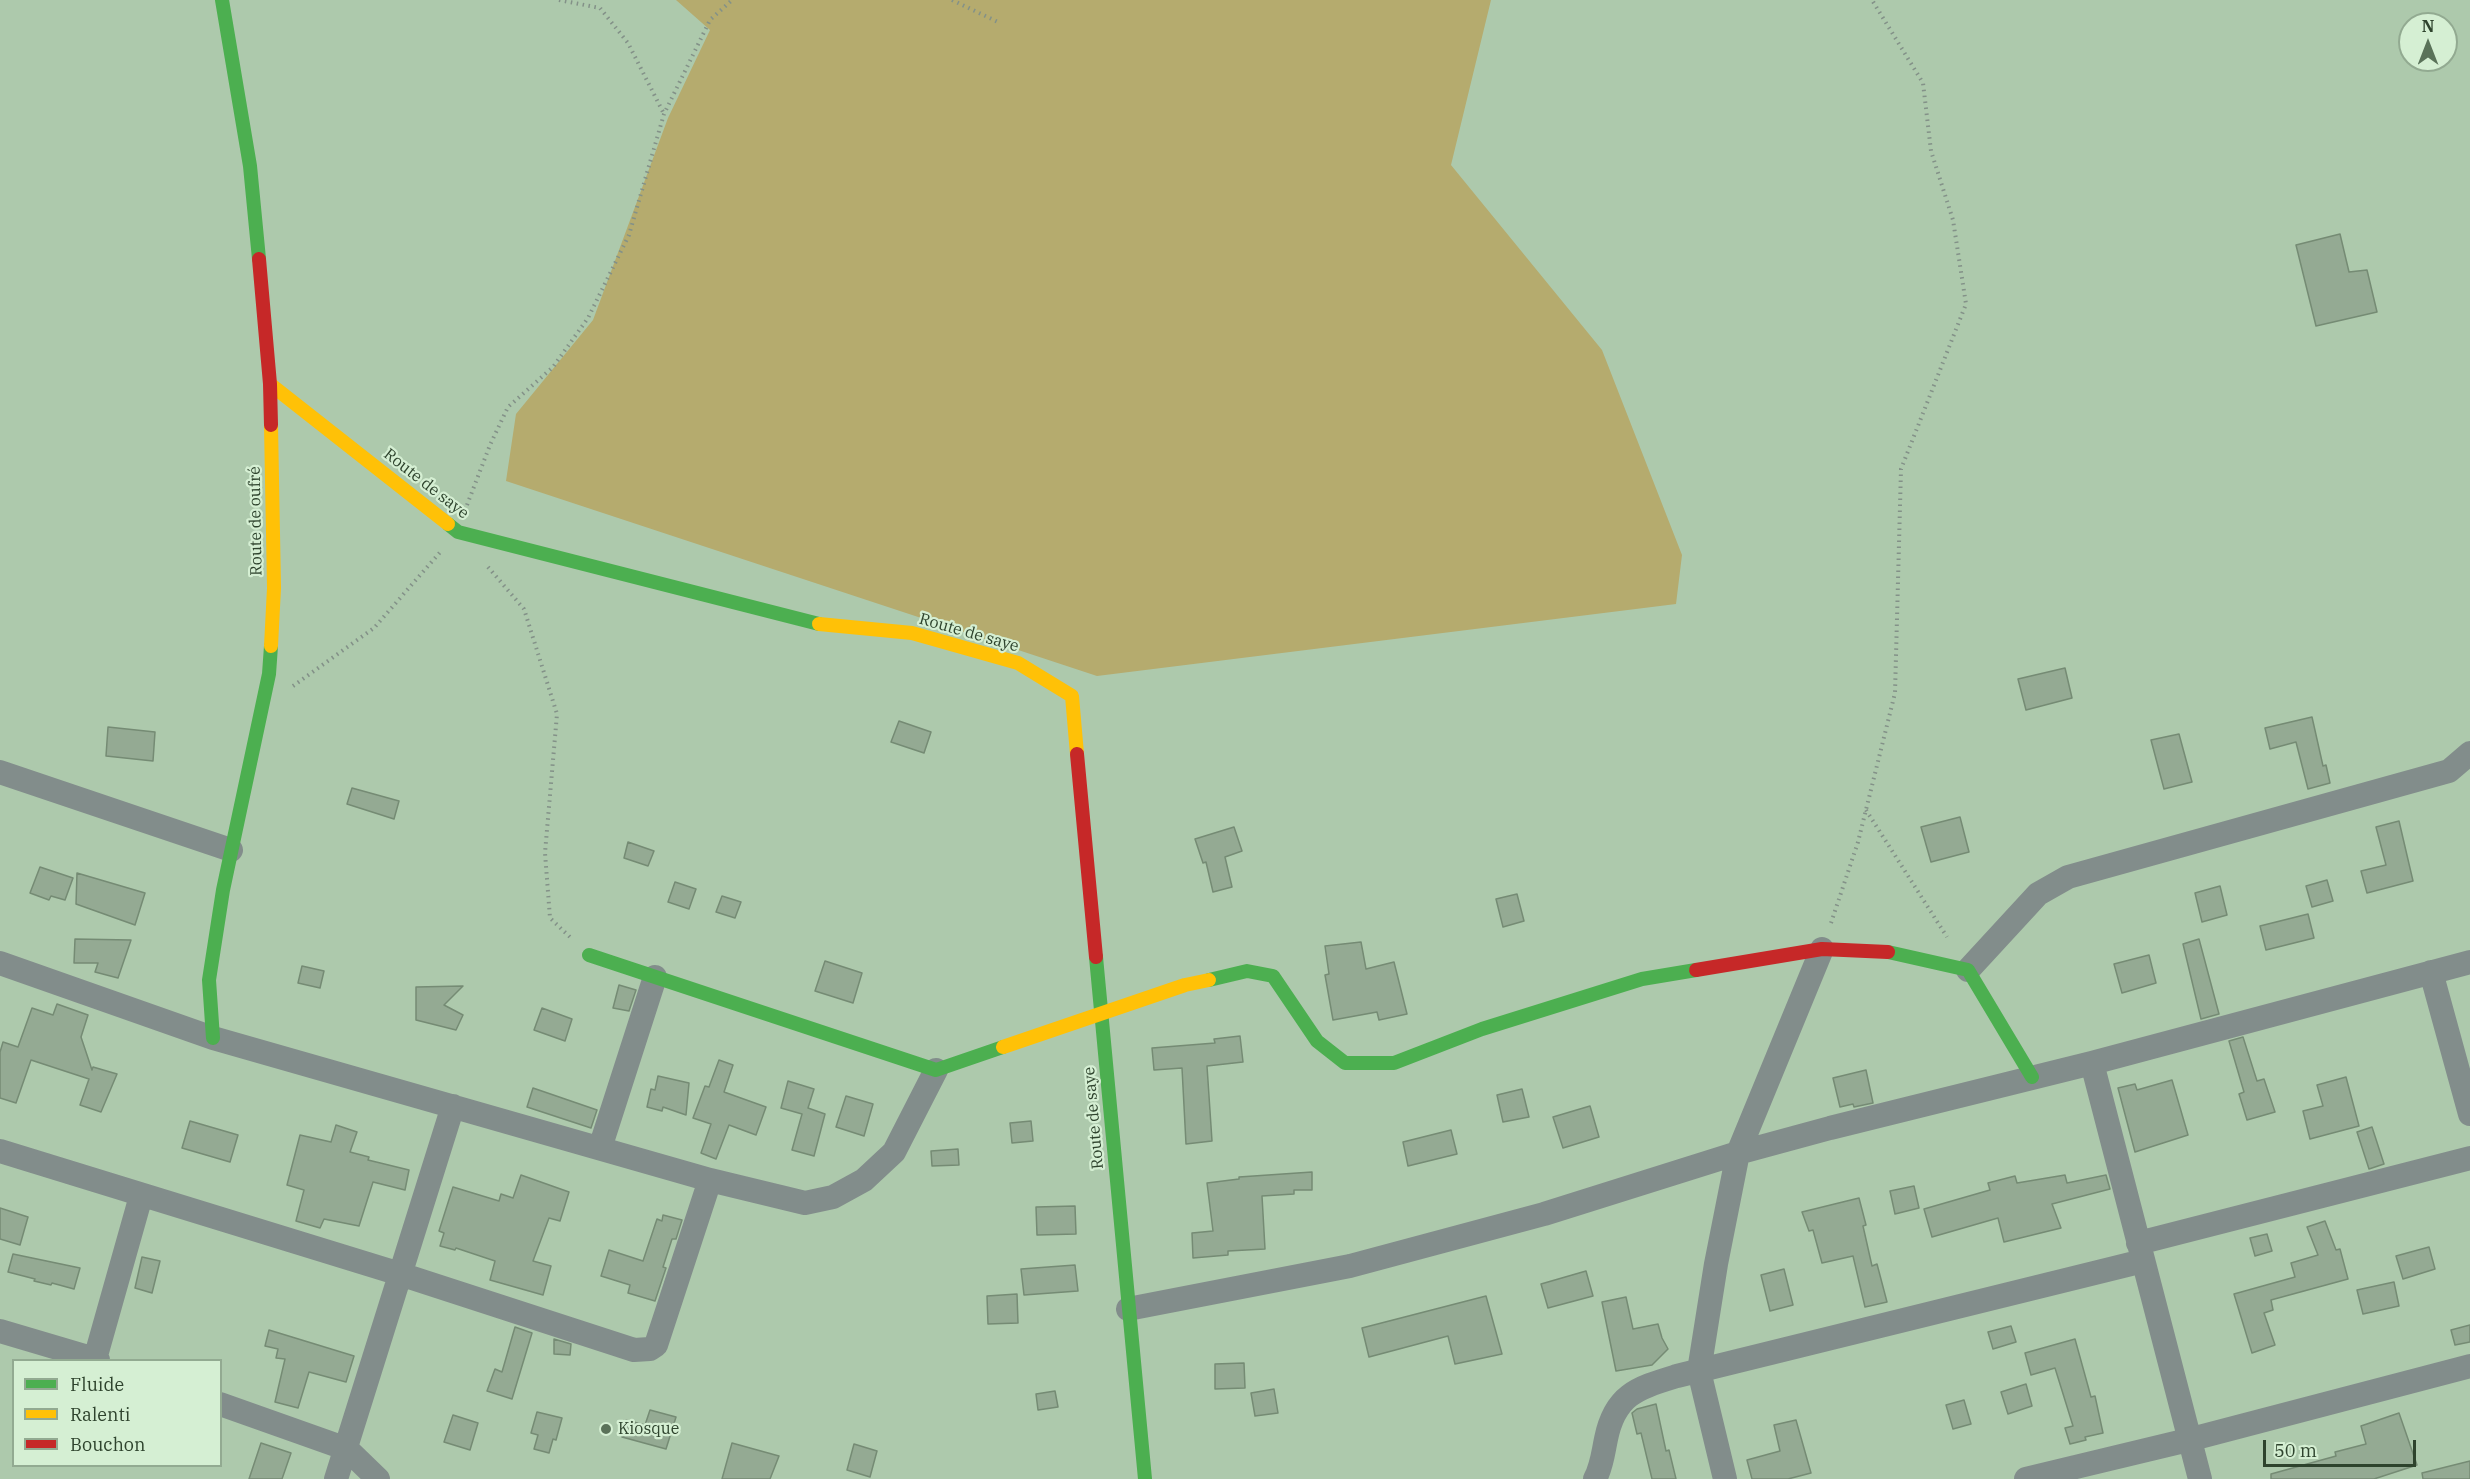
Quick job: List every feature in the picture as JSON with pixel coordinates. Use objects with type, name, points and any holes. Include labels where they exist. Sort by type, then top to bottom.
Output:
[{"type":"street","name":"Route de oufré","points":[[213,1038],[209,980],[231,849],[250,770],[269,674],[274,588],[270,384],[250,166],[222,0]]},
{"type":"street","name":"Route de saye","points":[[270,384],[413,494],[458,532],[826,626],[912,633],[1018,663],[1072,696],[1145,1479]]},
{"type":"street","points":[[1968,970],[2038,894],[2068,877],[2449,771],[2470,753]]},
{"type":"street","points":[[0,772],[231,849]]},
{"type":"street","points":[[1725,1479],[1699,1371],[1738,1153],[1822,950]]},
{"type":"street","points":[[589,955],[936,1070],[1185,985],[1247,971],[1273,976],[1317,1041],[1344,1063],[1394,1063],[1482,1029],[1642,979],[1822,950],[1897,951],[1968,970],[2032,1077]]},
{"type":"street","points":[[1128,1309],[1350,1266],[1544,1215],[1738,1153],[2092,1063],[2470,962]]},
{"type":"street","points":[[0,963],[213,1038],[710,1180],[805,1203],[833,1197],[864,1180],[894,1152],[936,1070]]},
{"type":"street","points":[[2431,972],[2470,1114]]},
{"type":"street","points":[[600,1148],[655,977]]},
{"type":"street","points":[[2092,1063],[2188,1440],[2200,1479]]},
{"type":"street","points":[[336,1479],[453,1106]]},
{"type":"street","points":[[0,1151],[400,1274],[634,1350],[650,1349],[656,1345],[710,1180]]},
{"type":"street","points":[[1594,1479],[1600,1469],[1609,1425],[1617,1405],[1644,1386],[2140,1252],[2470,1158]]},
{"type":"street","points":[[96,1359],[141,1196]]},
{"type":"street","points":[[0,1331],[93,1359]]},
{"type":"street","points":[[2026,1479],[2188,1440],[2470,1366]]},
{"type":"street","points":[[222,1405],[346,1449],[378,1479]]},
{"type":"path","points":[[559,0],[600,8],[628,43],[664,114]]},
{"type":"path","points":[[286,692],[303,677],[374,628],[458,532],[490,445],[508,407],[553,367],[588,318],[629,235],[664,114],[710,20],[732,0]]},
{"type":"path","points":[[952,0],[1000,23]]},
{"type":"path","points":[[1822,950],[1858,842],[1895,693],[1901,469],[1966,304],[1953,220],[1931,151],[1923,83],[1872,0]]},
{"type":"path","points":[[487,567],[524,609],[557,714],[545,853],[550,918],[589,955]]},
{"type":"path","points":[[1866,810],[1949,940]]},
{"type":"shaded area","points":[[676,0],[1491,0],[1451,165],[1602,350],[1682,555],[1676,604],[1097,676],[506,481],[516,414],[593,320],[668,118],[710,30]]},
{"type":"building","points":[[2340,234],[2349,272],[2367,270],[2377,312],[2316,326],[2296,245]]},
{"type":"building","points":[[2065,668],[2072,698],[2026,710],[2018,679]]},
{"type":"building","points":[[2312,717],[2323,766],[2326,765],[2330,783],[2308,789],[2296,742],[2270,749],[2265,728]]},
{"type":"building","points":[[899,721],[931,732],[924,753],[891,742]]},
{"type":"building","points":[[108,727],[155,732],[153,761],[106,756]]},
{"type":"building","points":[[2179,734],[2192,782],[2164,789],[2151,740]]},
{"type":"building","points":[[352,788],[399,801],[394,819],[347,804]]},
{"type":"building","points":[[1960,817],[1969,852],[1931,862],[1921,827]]},
{"type":"building","points":[[2399,821],[2413,881],[2367,893],[2361,871],[2386,865],[2376,827]]},
{"type":"building","points":[[1234,827],[1242,851],[1225,857],[1232,887],[1213,892],[1206,862],[1203,863],[1195,839]]},
{"type":"building","points":[[628,842],[654,851],[648,866],[624,858]]},
{"type":"building","points":[[40,867],[73,878],[65,900],[51,896],[49,900],[30,893]]},
{"type":"building","points":[[77,873],[145,893],[135,925],[76,904]]},
{"type":"building","points":[[2327,880],[2333,901],[2312,907],[2306,886]]},
{"type":"building","points":[[675,882],[696,889],[689,909],[668,902]]},
{"type":"building","points":[[2220,886],[2227,915],[2202,922],[2195,893]]},
{"type":"building","points":[[1517,894],[1524,921],[1503,927],[1496,899]]},
{"type":"building","points":[[722,896],[741,902],[735,918],[716,912]]},
{"type":"building","points":[[2308,914],[2314,938],[2266,950],[2260,926]]},
{"type":"building","points":[[75,939],[131,940],[118,978],[95,972],[98,963],[74,963]]},
{"type":"building","points":[[2199,939],[2219,1014],[2201,1019],[2183,944]]},
{"type":"building","points":[[1361,942],[1366,969],[1394,962],[1407,1014],[1379,1020],[1377,1012],[1333,1020],[1325,975],[1329,974],[1325,946]]},
{"type":"building","points":[[2149,955],[2156,983],[2122,993],[2114,964]]},
{"type":"building","points":[[825,961],[862,973],[853,1003],[815,991]]},
{"type":"building","points":[[302,966],[324,971],[320,988],[298,983]]},
{"type":"building","points":[[619,985],[636,990],[629,1011],[613,1008]]},
{"type":"building","points":[[463,986],[444,1005],[463,1015],[456,1030],[416,1020],[416,987]]},
{"type":"building","points":[[57,1004],[88,1015],[81,1037],[92,1070],[93,1067],[117,1074],[101,1112],[80,1105],[89,1079],[31,1060],[16,1103],[0,1098],[0,1052],[3,1042],[18,1047],[32,1008],[53,1015]]},
{"type":"building","points":[[542,1008],[572,1019],[565,1041],[534,1030]]},
{"type":"building","points":[[1240,1036],[1243,1062],[1207,1066],[1212,1141],[1186,1144],[1182,1068],[1154,1070],[1152,1048],[1215,1043],[1214,1039]]},
{"type":"building","points":[[2243,1037],[2257,1081],[2264,1079],[2275,1112],[2247,1120],[2239,1094],[2244,1092],[2229,1041]]},
{"type":"building","points":[[719,1060],[733,1065],[724,1092],[766,1107],[756,1135],[729,1125],[716,1159],[701,1153],[711,1124],[693,1118],[705,1086],[709,1087]]},
{"type":"building","points":[[1866,1070],[1873,1103],[1840,1107],[1833,1078]]},
{"type":"building","points":[[658,1076],[689,1083],[686,1115],[663,1107],[662,1111],[647,1107],[651,1089],[655,1090]]},
{"type":"building","points":[[2346,1077],[2359,1126],[2310,1139],[2303,1111],[2323,1106],[2317,1085]]},
{"type":"building","points":[[2172,1080],[2188,1135],[2135,1152],[2118,1088],[2135,1084],[2137,1090]]},
{"type":"building","points":[[788,1081],[814,1089],[808,1108],[825,1114],[814,1156],[792,1150],[802,1114],[781,1108]]},
{"type":"building","points":[[533,1088],[597,1110],[591,1128],[527,1107]]},
{"type":"building","points":[[1522,1089],[1529,1117],[1503,1122],[1497,1095]]},
{"type":"building","points":[[846,1096],[873,1104],[864,1136],[836,1127]]},
{"type":"building","points":[[1590,1106],[1599,1137],[1563,1148],[1553,1117]]},
{"type":"building","points":[[190,1121],[238,1135],[230,1162],[182,1148]]},
{"type":"building","points":[[1031,1121],[1033,1141],[1012,1143],[1010,1123]]},
{"type":"building","points":[[336,1125],[357,1132],[350,1152],[369,1157],[368,1160],[409,1170],[405,1190],[373,1182],[359,1226],[324,1219],[320,1228],[296,1221],[304,1190],[287,1185],[300,1135],[331,1142]]},
{"type":"building","points":[[2372,1127],[2384,1164],[2369,1169],[2357,1132]]},
{"type":"building","points":[[1451,1130],[1457,1154],[1408,1166],[1403,1142]]},
{"type":"building","points":[[958,1149],[959,1165],[932,1166],[931,1151]]},
{"type":"building","points":[[1312,1172],[1312,1190],[1294,1190],[1294,1194],[1262,1196],[1265,1249],[1228,1251],[1228,1255],[1193,1258],[1192,1233],[1213,1231],[1207,1183],[1239,1179],[1239,1177]]},
{"type":"building","points":[[521,1175],[569,1192],[560,1221],[549,1218],[533,1261],[551,1266],[543,1295],[490,1280],[495,1261],[456,1248],[455,1250],[440,1246],[444,1233],[439,1231],[453,1187],[499,1201],[501,1194],[513,1198]]},
{"type":"building","points":[[2065,1175],[2067,1183],[2106,1175],[2110,1189],[2052,1204],[2061,1228],[2004,1242],[1998,1218],[1932,1237],[1924,1209],[1990,1190],[1988,1183],[2015,1176],[2017,1183]]},
{"type":"building","points":[[1914,1186],[1919,1208],[1895,1214],[1890,1191]]},
{"type":"building","points":[[1859,1198],[1866,1225],[1863,1226],[1872,1266],[1877,1264],[1887,1302],[1865,1307],[1853,1256],[1822,1263],[1813,1230],[1809,1231],[1802,1212]]},
{"type":"building","points":[[1075,1206],[1076,1234],[1037,1235],[1036,1207]]},
{"type":"building","points":[[0,1208],[28,1217],[20,1245],[0,1239]]},
{"type":"building","points":[[663,1215],[682,1220],[676,1239],[672,1239],[663,1267],[666,1268],[655,1301],[628,1293],[630,1285],[601,1276],[609,1250],[643,1261],[657,1219],[662,1221]]},
{"type":"building","points":[[2325,1221],[2336,1250],[2340,1249],[2348,1279],[2271,1300],[2273,1310],[2264,1313],[2275,1345],[2252,1353],[2234,1294],[2295,1277],[2291,1263],[2318,1255],[2307,1227]]},
{"type":"building","points":[[2267,1234],[2272,1251],[2255,1256],[2250,1238]]},
{"type":"building","points":[[2429,1247],[2435,1269],[2403,1279],[2396,1256]]},
{"type":"building","points":[[13,1254],[80,1268],[74,1289],[34,1281],[35,1279],[8,1272]]},
{"type":"building","points":[[142,1257],[160,1261],[152,1293],[135,1288]]},
{"type":"building","points":[[1075,1265],[1078,1291],[1024,1295],[1021,1269]]},
{"type":"building","points":[[1784,1269],[1793,1305],[1770,1311],[1761,1275]]},
{"type":"building","points":[[1586,1271],[1593,1296],[1548,1308],[1541,1284]]},
{"type":"building","points":[[2394,1282],[2399,1306],[2363,1314],[2357,1290]]},
{"type":"building","points":[[1017,1294],[1018,1323],[988,1324],[987,1296]]},
{"type":"building","points":[[1486,1296],[1502,1354],[1455,1364],[1448,1336],[1369,1357],[1362,1328]]},
{"type":"building","points":[[1626,1297],[1633,1329],[1658,1324],[1668,1349],[1652,1365],[1616,1371],[1602,1302]]},
{"type":"building","points":[[2470,1325],[2470,1342],[2455,1345],[2451,1330]]},
{"type":"building","points":[[2011,1326],[2016,1342],[1993,1349],[1988,1332]]},
{"type":"building","points":[[515,1327],[532,1333],[512,1399],[487,1391],[495,1369],[502,1372]]},
{"type":"building","points":[[269,1330],[354,1356],[346,1382],[309,1372],[298,1408],[275,1402],[285,1359],[276,1358],[278,1349],[265,1346]]},
{"type":"building","points":[[554,1339],[571,1344],[570,1355],[554,1354]]},
{"type":"building","points":[[2075,1339],[2091,1397],[2095,1396],[2103,1433],[2085,1437],[2086,1440],[2070,1444],[2065,1428],[2073,1426],[2055,1368],[2031,1375],[2025,1353]]},
{"type":"building","points":[[1244,1363],[1245,1388],[1215,1389],[1215,1364]]},
{"type":"building","points":[[2026,1384],[2032,1406],[2008,1414],[2001,1392]]},
{"type":"building","points":[[1274,1389],[1278,1413],[1255,1416],[1251,1393]]},
{"type":"building","points":[[1055,1391],[1058,1407],[1038,1410],[1036,1394]]},
{"type":"building","points":[[1964,1400],[1971,1424],[1953,1429],[1946,1405]]},
{"type":"building","points":[[1656,1404],[1666,1451],[1669,1450],[1676,1479],[1652,1479],[1641,1433],[1637,1434],[1632,1413],[1637,1409]]},
{"type":"building","points":[[650,1410],[676,1417],[666,1449],[622,1437],[626,1420],[645,1425]]},
{"type":"building","points":[[537,1412],[562,1418],[556,1440],[553,1439],[549,1453],[534,1449],[538,1435],[531,1433]]},
{"type":"building","points":[[2399,1413],[2417,1465],[2374,1479],[2271,1479],[2271,1474],[2336,1456],[2335,1452],[2366,1444],[2361,1426]]},
{"type":"building","points":[[453,1415],[478,1423],[470,1450],[444,1442]]},
{"type":"building","points":[[1796,1420],[1811,1473],[1788,1479],[1752,1479],[1747,1460],[1780,1451],[1774,1425]]},
{"type":"building","points":[[261,1443],[291,1453],[282,1479],[249,1479]]},
{"type":"building","points":[[732,1443],[779,1456],[770,1479],[722,1479]]},
{"type":"building","points":[[854,1444],[877,1451],[870,1477],[847,1470]]},
{"type":"building","points":[[2470,1461],[2470,1479],[2423,1479],[2422,1473]]},
{"type":"traffic: fast","points":[[222,0],[250,166],[259,259]]},
{"type":"traffic: fast","points":[[448,524],[458,532],[819,624]]},
{"type":"traffic: fast","points":[[213,1038],[209,980],[223,890],[269,674],[271,646]]},
{"type":"traffic: fast","points":[[1888,952],[1968,970],[2032,1077]]},
{"type":"traffic: fast","points":[[589,955],[936,1070],[1003,1047]]},
{"type":"traffic: fast","points":[[1096,957],[1145,1479]]},
{"type":"traffic: fast","points":[[1209,980],[1247,971],[1273,976],[1317,1041],[1345,1063],[1394,1063],[1482,1029],[1642,979],[1696,970]]},
{"type":"traffic: slow","points":[[270,384],[448,524]]},
{"type":"traffic: slow","points":[[271,425],[274,588],[271,646]]},
{"type":"traffic: slow","points":[[819,624],[912,633],[1018,663],[1072,696],[1077,754]]},
{"type":"traffic: slow","points":[[1003,1047],[1185,985],[1209,980]]},
{"type":"traffic: jam","points":[[259,259],[270,384],[271,425]]},
{"type":"traffic: jam","points":[[1077,754],[1096,957]]},
{"type":"traffic: jam","points":[[1696,970],[1822,949],[1888,952]]},
{"type":"place","name":"Kiosque","points":[[606,1429]]}]
